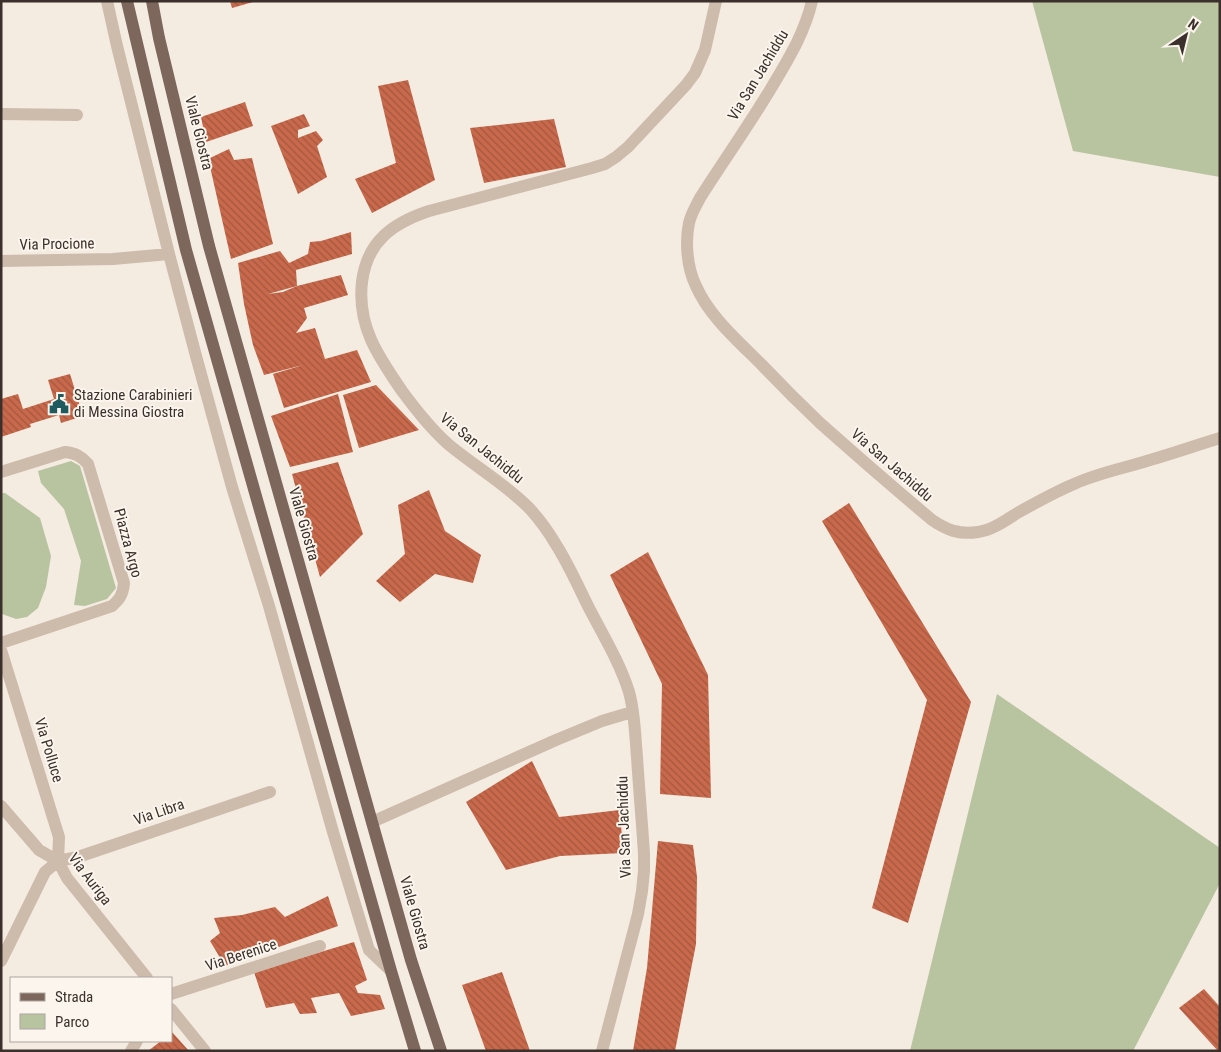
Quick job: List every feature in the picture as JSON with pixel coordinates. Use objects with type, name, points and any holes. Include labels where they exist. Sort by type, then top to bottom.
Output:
[{"type":"main road","points":[[127,1],[186,250],[390,971],[415,1051]]},
{"type":"main road","name":"Viale Giostra","points":[[152,1],[159,38],[209,246],[411,960],[441,1051]]},
{"type":"street","points":[[107,1],[169,254],[232,487],[269,606],[369,950],[390,971]]},
{"type":"street","name":"Via San Jachiddu","points":[[602,1051],[638,914],[644,871],[635,728],[629,693],[612,652],[556,544],[546,529],[519,498],[436,433],[412,405],[384,365],[375,349],[364,321],[361,305],[363,274],[372,250],[380,238],[390,229],[414,216],[429,210],[592,168],[605,164],[616,157],[640,135],[695,73],[705,50],[716,1]]},
{"type":"street","name":"Via San Jachiddu","points":[[812,1],[802,32],[791,55],[761,105],[700,198],[689,223],[687,242],[691,273],[704,301],[727,330],[820,423],[932,520],[955,532],[968,533],[991,529],[1042,499],[1073,484],[1096,475],[1220,438]]},
{"type":"street","points":[[1,114],[77,115]]},
{"type":"street","name":"Via Procione","points":[[1,261],[113,259],[169,254]]},
{"type":"street","name":"Piazza Argo","points":[[1,472],[65,452],[75,453],[82,458],[88,464],[124,583],[123,593],[119,601],[112,606],[1,643]]},
{"type":"street","name":"Via Polluce","points":[[1,650],[59,837],[58,860]]},
{"type":"street","points":[[372,822],[556,740],[602,721],[632,712]]},
{"type":"street","name":"Via Libra","points":[[58,860],[78,857],[270,792]]},
{"type":"street","name":"Via Auriga","points":[[1,806],[39,850],[58,860],[67,878],[146,977]]},
{"type":"street","points":[[1,961],[45,872],[58,860]]},
{"type":"street","name":"Via Berenice","points":[[172,994],[320,946]]},
{"type":"street","points":[[172,1010],[205,1051]]},
{"type":"green space","points":[[1032,1],[1220,1],[1220,177],[1073,151]]},
{"type":"green space","points":[[71,461],[80,466],[116,588],[107,599],[85,606],[74,605],[81,561],[64,509],[41,483],[38,471]]},
{"type":"green space","points":[[1,493],[5,493],[40,518],[51,556],[46,587],[38,608],[27,617],[16,619],[2,614],[1,611]]},
{"type":"green space","points":[[997,694],[1220,848],[1220,883],[1133,1051],[910,1051]]},
{"type":"building","points":[[230,1],[253,1],[253,2],[232,8]]},
{"type":"building","points":[[408,80],[435,180],[372,213],[355,179],[396,163],[378,86]]},
{"type":"building","points":[[245,102],[253,126],[206,142],[201,117]]},
{"type":"building","points":[[304,114],[310,126],[298,130],[298,138],[316,131],[323,140],[317,146],[327,177],[298,194],[271,126]]},
{"type":"building","points":[[554,119],[566,167],[484,183],[470,128]]},
{"type":"building","points":[[229,149],[234,160],[252,158],[273,244],[231,259],[211,171],[210,158]]},
{"type":"building","points":[[351,232],[352,254],[296,270],[297,286],[341,275],[348,295],[304,308],[307,318],[296,333],[315,328],[325,359],[357,350],[371,382],[284,408],[273,374],[303,365],[264,375],[253,345],[238,263],[280,251],[289,263],[308,254],[310,242],[321,241]],"holes":[[[297,286],[283,292],[268,294]]]},
{"type":"building","name":"Stazione Carabinieri di Messina Giostra","points":[[70,374],[83,416],[61,423],[59,415],[30,424],[31,427],[1,437],[1,399],[18,394],[23,409],[54,399],[48,380]]},
{"type":"building","points":[[376,385],[419,430],[359,448],[343,395]]},
{"type":"building","points":[[338,394],[353,452],[290,467],[271,416]]},
{"type":"building","points":[[338,462],[363,534],[320,577],[292,474]]},
{"type":"building","points":[[429,490],[445,531],[481,555],[473,583],[435,574],[400,602],[376,581],[405,554],[398,505]]},
{"type":"building","points":[[849,503],[971,702],[908,923],[872,908],[927,700],[822,521]]},
{"type":"building","points":[[648,552],[708,675],[711,798],[660,794],[662,684],[610,575]]},
{"type":"building","points":[[532,761],[559,817],[620,810],[623,853],[560,856],[506,870],[466,802]]},
{"type":"building","points":[[658,841],[693,845],[697,877],[696,944],[675,1051],[633,1051],[647,968]]},
{"type":"building","points":[[328,896],[338,926],[225,966],[210,941],[220,933],[214,918],[242,915],[275,907],[285,917]]},
{"type":"building","points":[[354,942],[367,980],[355,986],[358,993],[380,995],[385,1009],[351,1016],[339,993],[311,998],[317,1013],[300,1014],[294,1003],[266,1008],[254,972]]},
{"type":"building","points":[[502,972],[530,1051],[486,1051],[462,985]]},
{"type":"building","points":[[1204,989],[1220,1007],[1220,1051],[1179,1008]]},
{"type":"building","points":[[172,1032],[189,1051],[148,1051],[160,1042],[172,1042]]},
{"type":"place","name":"Stazione Carabinieri di Messina Giostra","points":[[59,404]]}]
